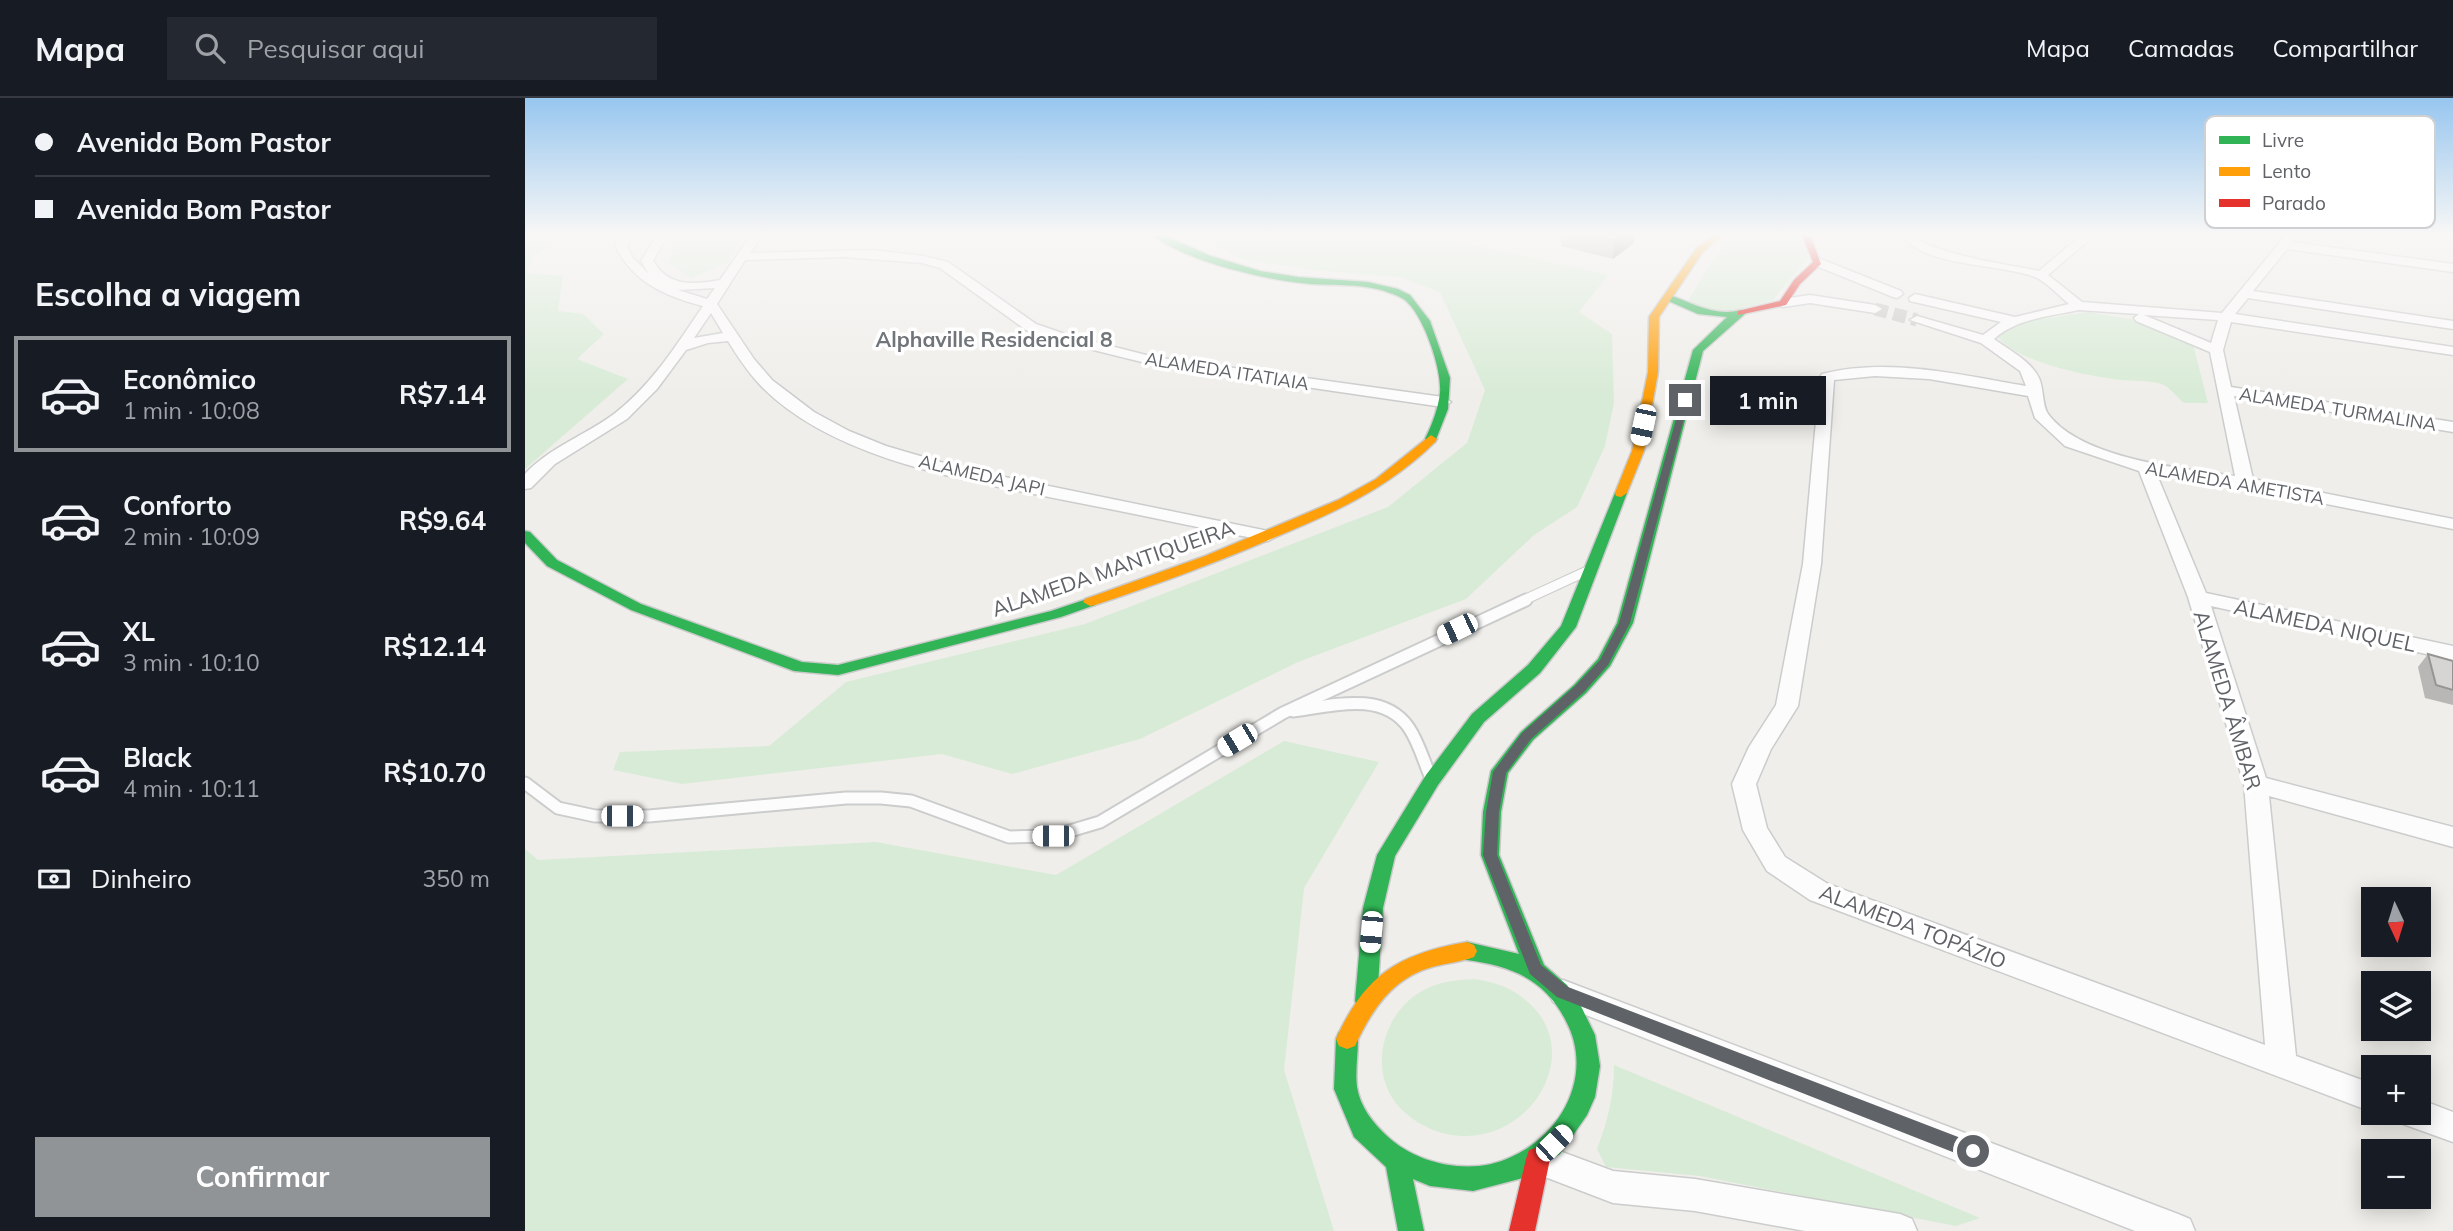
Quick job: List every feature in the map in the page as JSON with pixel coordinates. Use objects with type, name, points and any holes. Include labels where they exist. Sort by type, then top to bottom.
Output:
[{"type":"street","points":[[665,288],[690,299],[712,304]]},
{"type":"street","points":[[525,484],[562,453],[613,423],[632,407],[681,346],[722,288]]},
{"type":"street","name":"ALAMEDA ITATIAIA","points":[[976,288],[1031,327],[1066,339],[1154,361],[1443,402]]},
{"type":"street","name":"ALAMEDA MANTIQUEIRA","points":[[525,536],[552,563],[636,607],[800,667],[838,670],[1056,614],[1196,567],[1352,500],[1402,468],[1431,440],[1440,421],[1446,379],[1439,356],[1419,307],[1408,297],[1384,288]]},
{"type":"street","points":[[1366,1001],[1373,908],[1386,855],[1432,780],[1478,718],[1534,670],[1568,627],[1637,451],[1653,372],[1654,317],[1675,288]]},
{"type":"street","points":[[1783,303],[1793,288]]},
{"type":"street","points":[[1846,305],[1865,288]]},
{"type":"street","points":[[1883,288],[1898,294]]},
{"type":"street","points":[[2057,288],[2079,306]]},
{"type":"street","points":[[2245,483],[2216,350],[2226,317],[2252,288]]},
{"type":"street","points":[[2247,294],[2453,325]]},
{"type":"street","points":[[1669,298],[1687,309],[1701,313],[1735,315],[1810,299],[1875,309]]},
{"type":"street","points":[[1915,298],[2015,321]]},
{"type":"street","name":"ALAMEDA JAPI","points":[[712,304],[734,336],[751,368],[778,394],[806,413],[855,439],[972,477],[1268,536]]},
{"type":"street","points":[[1987,342],[1998,328],[2015,321],[2079,306],[2226,317],[2453,351]]},
{"type":"street","points":[[2114,309],[2187,335],[2216,350]]},
{"type":"street","points":[[1535,969],[1490,855],[1492,812],[1500,772],[1527,736],[1580,689],[1604,662],[1625,623],[1698,350],[1735,315]]},
{"type":"street","name":"ALAMEDA AMETISTA","points":[[1917,320],[1987,342],[2008,354],[2025,368],[2032,378],[2040,415],[2071,443],[2146,468],[2245,483],[2453,524]]},
{"type":"street","points":[[681,346],[706,339],[734,336]]},
{"type":"street","name":"ALAMEDA TOPÁZIO","points":[[2034,392],[1882,370],[1856,371],[1828,377],[1812,564],[1787,706],[1760,747],[1744,784],[1755,830],[1776,864],[1819,892],[2361,1095]]},
{"type":"street","name":"ALAMEDA TURMALINA","points":[[2223,390],[2453,427]]},
{"type":"street","name":"ALAMEDA ÂMBAR","points":[[2146,468],[2198,597],[2256,784],[2282,1066]]},
{"type":"street","name":"ALAMEDA NIQUEL","points":[[2198,597],[2453,653]]},
{"type":"street","points":[[2256,784],[2453,837]]},
{"type":"street","points":[[1467,951],[1502,955],[1535,969],[1562,992],[1581,1022],[1590,1057],[1586,1093],[1570,1128],[1538,1159],[1496,1178],[1449,1181],[1405,1168],[1370,1141],[1348,1106],[1342,1066],[1350,1027],[1371,993],[1398,970],[1431,956],[1467,951]]},
{"type":"street","points":[[1562,992],[2178,1231]]},
{"type":"street","points":[[2431,1119],[2453,1127]]},
{"type":"street","points":[[1522,1231],[1538,1159]]},
{"type":"street","points":[[1538,1159],[1613,1187],[1695,1195],[1899,1231]]},
{"type":"street","points":[[1397,1162],[1411,1231]]},
{"type":"lane","points":[[525,783],[558,808],[595,816],[649,816],[846,798],[881,798],[911,801],[1009,837],[1053,836],[1100,822],[1283,713],[1593,568]]},
{"type":"lane","points":[[1283,713],[1365,702],[1390,710],[1408,725],[1432,780]]},
{"type":"green space","points":[[525,288],[561,288],[558,311],[583,314],[604,334],[577,359],[628,379],[525,469]]},
{"type":"green space","points":[[1429,288],[1598,288],[1579,312],[1612,334],[1614,403],[1605,446],[1577,507],[1534,535],[1466,599],[1298,662],[1140,739],[1012,774],[942,754],[682,784],[613,770],[620,752],[769,746],[846,682],[1085,624],[1388,507],[1467,443],[1485,390],[1440,292]]},
{"type":"green space","points":[[1696,288],[1783,288],[1773,300],[1723,313],[1688,301]]},
{"type":"green space","points":[[2087,312],[2136,320],[2193,344],[2208,403],[2184,403],[2159,383],[2107,378],[2054,366],[2020,353],[1996,335],[2006,325]]},
{"type":"green space","points":[[1284,741],[1379,762],[1304,888],[1284,1070],[1334,1231],[525,1231],[525,849],[538,860],[876,842],[1056,875]]},
{"type":"green space","points":[[1475,979],[1498,984],[1514,992],[1539,1014],[1550,1036],[1552,1060],[1546,1082],[1533,1103],[1515,1120],[1492,1132],[1457,1136],[1430,1129],[1400,1108],[1389,1093],[1383,1076],[1384,1041],[1400,1010],[1413,997],[1439,984]]},
{"type":"green space","points":[[1614,1065],[1980,1218],[1956,1226],[1700,1176],[1606,1167],[1597,1149],[1610,1108]]},
{"type":"building","points":[[2428,654],[2453,661],[2453,690],[2436,685]]},
{"type":"tunnel","points":[[1875,309],[1917,320]]},
{"type":"traffic: fast","points":[[1385,288],[1413,302],[1425,321],[1440,359],[1446,385],[1440,417],[1431,439]]},
{"type":"traffic: fast","points":[[1669,298],[1701,312],[1735,315]]},
{"type":"traffic: fast","points":[[1535,969],[1490,855],[1492,812],[1500,771],[1527,736],[1580,689],[1604,662],[1625,623],[1698,350],[1735,315],[1741,313]]},
{"type":"traffic: fast","points":[[1366,1001],[1373,908],[1386,855],[1432,780],[1478,718],[1534,669],[1568,627],[1621,493]]},
{"type":"traffic: fast","points":[[525,535],[552,563],[636,607],[800,667],[838,670],[1056,614],[1090,602]]},
{"type":"traffic: fast","points":[[1347,1039],[1346,1089],[1362,1129],[1392,1157],[1430,1174],[1473,1178],[1515,1169],[1552,1146],[1579,1107],[1586,1087],[1589,1066],[1587,1045],[1580,1025],[1560,992],[1535,970],[1505,958],[1467,951]]},
{"type":"traffic: fast","points":[[1397,1162],[1411,1231]]},
{"type":"traffic: slow","points":[[1621,493],[1638,451],[1653,372],[1654,317],[1674,288]]},
{"type":"traffic: slow","points":[[1090,602],[1210,559],[1342,503],[1380,482],[1431,439]]},
{"type":"traffic: slow","points":[[1347,1039],[1367,1001],[1393,976],[1425,960],[1467,951]]},
{"type":"traffic: jam","points":[[1741,313],[1783,303],[1793,288]]},
{"type":"traffic: jam","points":[[1522,1231],[1538,1159]]},
{"type":"district","name":"Alphaville Residencial 8","points":[[994,339]]},
{"type":"route","points":[[1685,400],[1625,623],[1604,662],[1580,689],[1527,736],[1500,772],[1492,812],[1490,855],[1535,969],[1562,992],[1973,1151]]}]
